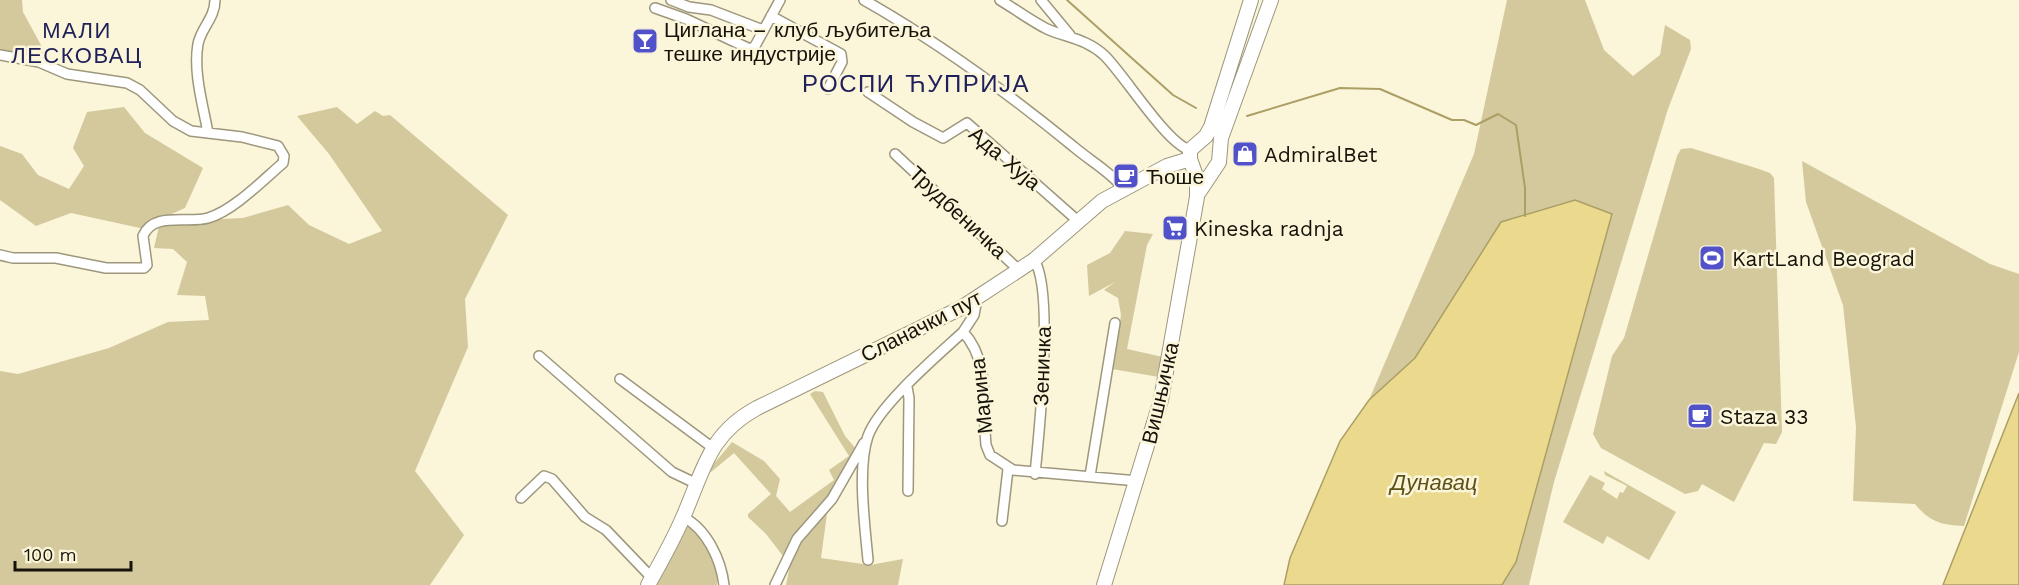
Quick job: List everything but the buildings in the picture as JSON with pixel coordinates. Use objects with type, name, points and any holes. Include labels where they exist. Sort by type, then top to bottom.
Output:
[{"type":"street","points":[[208,133],[198,77],[198,48],[213,14],[215,0]]},
{"type":"street","points":[[671,0],[689,7],[711,10],[763,30]]},
{"type":"street","points":[[655,8],[686,19],[746,48],[755,46],[780,0]]},
{"type":"street","points":[[864,0],[975,70],[1123,188]]},
{"type":"street","points":[[1000,0],[1044,27],[1070,35],[1091,45],[1103,54],[1128,81],[1174,139],[1193,154],[1201,171],[1214,168]]},
{"type":"street","points":[[1041,0],[1070,35]]},
{"type":"street","points":[[1193,154],[1209,132],[1251,0]]},
{"type":"street","name":"Вишњичка","points":[[1197,197],[1219,162],[1221,138],[1271,0]]},
{"type":"street","points":[[771,16],[841,54],[842,62],[828,89]]},
{"type":"street","points":[[0,55],[39,62],[67,74],[127,84],[150,98],[181,126],[191,131],[261,140],[278,146],[284,156],[283,163],[256,187],[217,215],[205,219],[165,221],[151,225],[143,236],[146,267],[106,268],[56,258],[13,258],[0,255]]},
{"type":"street","name":"Ада Хуја","points":[[868,92],[913,122],[943,138],[967,123],[1078,221]]},
{"type":"street","points":[[1193,154],[1212,143],[1220,153]]},
{"type":"street","name":"Трудбеничка","points":[[895,154],[1020,271]]},
{"type":"street","name":"Сланачки пут","points":[[650,582],[683,517],[695,483],[712,448],[729,427],[744,415],[977,299],[1034,260],[1093,207],[1123,188],[1193,154]]},
{"type":"street","name":"Вишњичка","points":[[1104,585],[1138,482],[1164,386],[1197,197],[1193,154]]},
{"type":"street","name":"Зеничка","points":[[1034,260],[1040,273],[1044,315],[1042,394],[1035,474]]},
{"type":"street","name":"Марина","points":[[977,299],[974,315],[963,332],[974,345],[980,364],[987,450],[1008,469]]},
{"type":"street","points":[[1090,476],[1115,323]]},
{"type":"street","points":[[775,585],[797,539],[832,500],[882,411],[963,332]]},
{"type":"street","points":[[539,356],[672,472],[695,483]]},
{"type":"street","points":[[620,379],[712,448]]},
{"type":"street","points":[[907,387],[909,398],[908,491]]},
{"type":"street","points":[[867,438],[863,491],[868,560]]},
{"type":"street","points":[[1002,521],[1008,469],[1035,474],[1090,476],[1138,482]]},
{"type":"street","points":[[521,498],[544,476],[552,479],[585,517],[606,530],[650,582]]},
{"type":"street","points":[[683,517],[692,523],[712,549],[724,585]]},
{"type":"shaded area","points":[[0,0],[22,0],[23,12],[54,69],[0,55]]},
{"type":"shaded area","points":[[1507,0],[1585,0],[1604,50],[1633,76],[1660,55],[1665,25],[1690,40],[1691,49],[1668,109],[1554,482],[1529,585],[1502,585],[1516,562],[1612,214],[1575,200],[1501,222],[1415,359],[1369,400],[1474,154]]},
{"type":"shaded area","points":[[124,107],[145,133],[203,168],[185,208],[140,228],[71,213],[36,226],[0,200],[0,146],[22,154],[38,175],[69,189],[84,166],[73,148],[87,112]]},
{"type":"shaded area","points":[[337,107],[357,124],[375,111],[383,116],[390,115],[508,215],[465,299],[468,347],[415,471],[464,535],[430,585],[0,585],[0,371],[18,374],[109,348],[168,322],[209,320],[205,296],[177,295],[187,262],[173,249],[154,248],[160,222],[243,218],[288,205],[309,225],[349,244],[382,231],[329,154],[297,116]]},
{"type":"shaded area","name":"KartLand Beograd","points":[[1691,148],[1759,169],[1770,173],[1774,178],[1782,432],[1776,444],[1764,443],[1734,502],[1702,484],[1698,491],[1685,494],[1601,448],[1593,434],[1612,356],[1624,338],[1677,156],[1681,149]]},
{"type":"shaded area","points":[[1802,161],[1990,264],[2019,274],[2019,352],[1964,526],[1949,525],[1931,519],[1915,504],[1853,501],[1856,427],[1843,305],[1806,202]]},
{"type":"shaded area","points":[[1125,231],[1153,234],[1147,245],[1127,349],[1163,357],[1159,377],[1112,369],[1121,315],[1118,298],[1104,290],[1115,282],[1089,296],[1087,265],[1110,253]]},
{"type":"shaded area","points":[[815,391],[823,392],[845,436],[857,450],[829,499],[821,558],[870,565],[903,559],[898,585],[786,585],[790,565],[766,534],[748,517],[748,514],[771,494],[734,453],[711,472],[708,471],[732,442],[764,461],[780,479],[776,496],[790,512],[834,480],[829,470],[849,456],[810,394]]},
{"type":"shaded area","points":[[1604,471],[1676,512],[1649,560],[1607,536],[1603,544],[1563,522],[1590,475],[1605,483],[1602,489],[1617,499],[1620,492],[1623,493],[1627,486],[1605,475]]},
{"type":"shaded area","points":[[687,519],[718,559],[717,585],[655,585]]},
{"type":"water","name":"Дунавац","points":[[1575,200],[1612,214],[1516,562],[1502,585],[1284,585],[1290,558],[1340,441],[1369,400],[1415,358],[1501,222]]},
{"type":"water","points":[[2019,393],[2019,585],[1943,585]]},
{"type":"waterway","points":[[1067,0],[1173,95],[1196,108]]},
{"type":"waterway","points":[[1247,116],[1340,88],[1380,89],[1452,120],[1464,120],[1476,125],[1498,114],[1516,125],[1525,188],[1525,216]]},
{"type":"place","name":"Циглана – клуб љубитеља тешке индустрије","points":[[645,41]]},
{"type":"place","name":"AdmiralBet","points":[[1245,154]]},
{"type":"place","name":"Ћоше","points":[[1126,176]]},
{"type":"place","name":"Kineska radnja","points":[[1175,228]]},
{"type":"place","name":"KartLand Beograd","points":[[1712,258]]},
{"type":"place","name":"Staza 33","points":[[1700,416]]},
{"type":"district","name":"МАЛИ ЛЕСКОВАЦ","points":[[77,42]]},
{"type":"district","name":"РОСПИ ЋУПРИЈА","points":[[916,84]]}]
